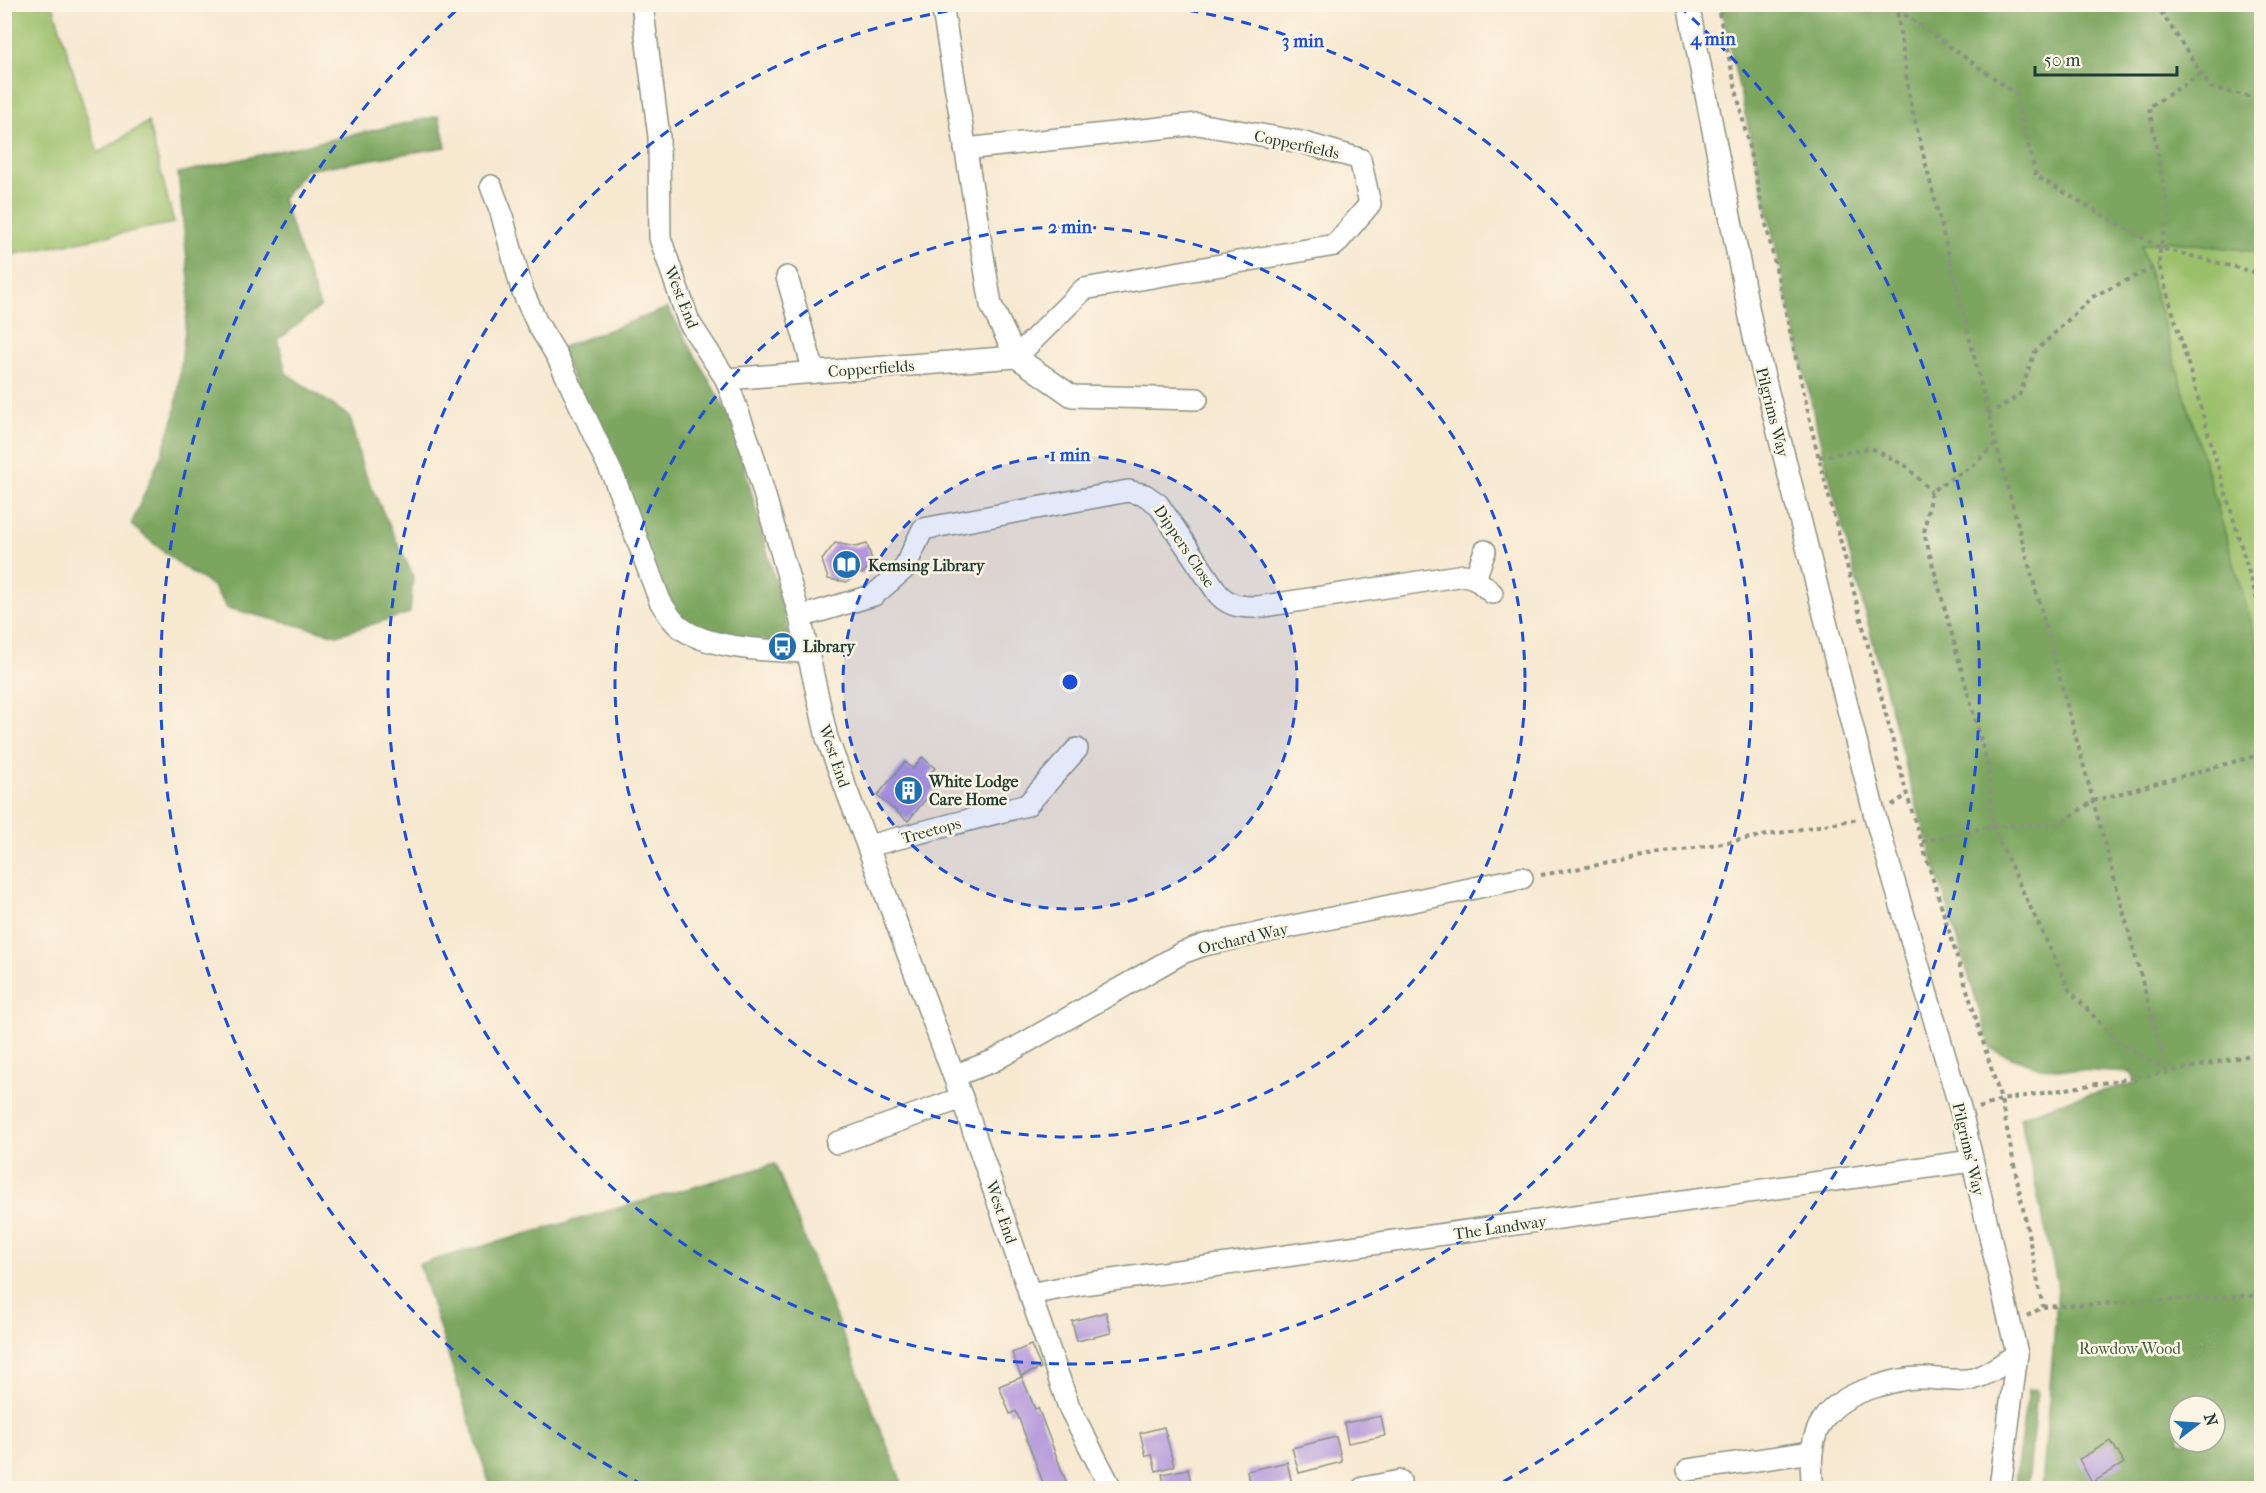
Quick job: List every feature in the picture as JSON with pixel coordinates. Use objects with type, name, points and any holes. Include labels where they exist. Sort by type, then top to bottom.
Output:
[{"type":"street","name":"West End","points":[[642,4],[659,137],[660,238],[689,322],[726,379],[751,448],[800,617],[827,738],[962,1098],[1069,1407],[1107,1488]]},
{"type":"street","points":[[942,4],[991,305],[1016,357],[1072,396],[1197,399]]},
{"type":"street","name":"Pilgrims Way","points":[[1688,4],[1754,337],[1875,816]]},
{"type":"street","name":"Copperfields","points":[[726,379],[1016,357],[1084,289],[1335,244],[1370,204],[1360,159],[1302,142],[1198,124],[965,149]]},
{"type":"street","points":[[491,186],[501,212],[522,290],[537,323],[557,356],[615,480],[660,601],[671,619],[696,637],[776,651],[808,652]]},
{"type":"street","points":[[786,277],[814,372]]},
{"type":"street","name":"Dippers Close","points":[[800,617],[874,595],[904,569],[923,529],[1128,491],[1145,495],[1158,504],[1219,595],[1234,605],[1258,607],[1464,575],[1475,578]]},
{"type":"street","points":[[1485,551],[1475,578],[1492,593]]},
{"type":"street","name":"Treetops","points":[[868,846],[1027,805],[1077,749]]},
{"type":"street","name":"Pilgrims' Way","points":[[1875,816],[1962,1115],[2017,1354],[2000,1488]]},
{"type":"street","name":"Orchard Way","points":[[954,1076],[993,1061],[1182,952],[1204,945],[1522,878]]},
{"type":"street","points":[[837,1143],[962,1098]]},
{"type":"street","name":"The Landway","points":[[1029,1294],[1083,1284],[1972,1161]]},
{"type":"street","points":[[1813,1488],[1812,1452],[1820,1424],[1835,1405],[1862,1390],[1905,1379],[1962,1381],[1974,1378],[1991,1371],[2017,1354]]},
{"type":"street","points":[[1688,1470],[1812,1452]]},
{"type":"street","points":[[1363,1488],[1400,1481]]},
{"type":"path","points":[[1717,4],[1819,457],[1907,795],[2001,1100],[2043,1307],[2262,1295]]},
{"type":"path","points":[[2156,4],[2211,88],[2262,99]]},
{"type":"path","points":[[1896,7],[2015,93],[2036,176],[2160,248],[2262,274]]},
{"type":"path","points":[[1896,7],[1910,101],[1988,414],[2168,1072]]},
{"type":"path","points":[[2201,74],[2149,107],[2169,216],[2160,248],[2159,265],[2262,617]]},
{"type":"path","points":[[1988,414],[2019,396],[2035,352],[2092,297],[2159,265]]},
{"type":"path","points":[[1996,444],[1974,465],[1931,491],[1924,533],[1989,770],[1992,826],[2070,991],[2117,1041],[2168,1072]]},
{"type":"path","points":[[1819,457],[1870,448],[1906,466],[1931,491]]},
{"type":"path","points":[[1922,842],[1992,826],[2060,824],[2093,801],[2262,754]]},
{"type":"path","points":[[1522,878],[1875,816]]},
{"type":"path","points":[[1962,1115],[2001,1100],[2168,1072],[2262,1053]]},
{"type":"green space","points":[[5,4],[53,5],[98,153],[148,122],[174,223],[5,256]]},
{"type":"green space","name":"Rowdow Wood","points":[[1720,5],[2261,5],[2261,252],[2166,241],[2141,246],[2261,656],[2261,1488],[2042,1488],[2058,1286],[2020,1117],[2068,1100],[2138,1082],[2131,1073],[2040,1068],[1991,1049],[1913,794],[1823,453]]},
{"type":"green space","points":[[439,116],[446,147],[306,170],[282,199],[320,307],[278,340],[286,373],[350,417],[362,467],[413,576],[410,613],[337,635],[227,608],[213,586],[183,567],[131,525],[162,453],[175,414],[190,288],[178,173]]},
{"type":"green space","points":[[2166,241],[2261,252],[2261,656],[2141,246]]},
{"type":"green space","points":[[668,308],[732,421],[792,644],[694,630],[667,604],[560,348]]},
{"type":"green space","points":[[775,1164],[904,1488],[491,1488],[419,1264]]},
{"type":"green space","points":[[2028,1389],[2037,1390],[2028,1488],[2014,1488]]},
{"type":"building","name":"Kemsing Library","points":[[835,543],[856,547],[867,544],[873,563],[862,574],[857,571],[847,582],[828,579],[822,560]]},
{"type":"building","name":"White Lodge Care Home","points":[[922,757],[935,768],[929,775],[939,783],[908,821],[877,796],[905,762],[913,769]]},
{"type":"building","points":[[1106,1312],[1111,1333],[1077,1341],[1072,1321]]},
{"type":"building","points":[[1031,1345],[1041,1368],[1021,1376],[1012,1353]]},
{"type":"building","points":[[1022,1377],[1035,1409],[1038,1408],[1067,1484],[1045,1488],[1016,1411],[1010,1414],[999,1386]]},
{"type":"building","points":[[1381,1416],[1385,1436],[1348,1443],[1344,1423]]},
{"type":"building","points":[[1164,1427],[1174,1466],[1156,1471],[1152,1455],[1146,1456],[1140,1433]]},
{"type":"building","points":[[1336,1437],[1342,1462],[1299,1473],[1292,1448]]},
{"type":"building","points":[[2111,1441],[2124,1463],[2092,1483],[2079,1459]]},
{"type":"building","points":[[1287,1462],[1292,1484],[1271,1488],[1250,1488],[1247,1471]]},
{"type":"building","points":[[1188,1469],[1192,1488],[1165,1488],[1162,1474]]},
{"type":"place","name":"Kemsing Library","points":[[847,565]]},
{"type":"place","name":"Library","points":[[782,646]]},
{"type":"place","name":"White Lodge Care Home","points":[[908,790]]}]
